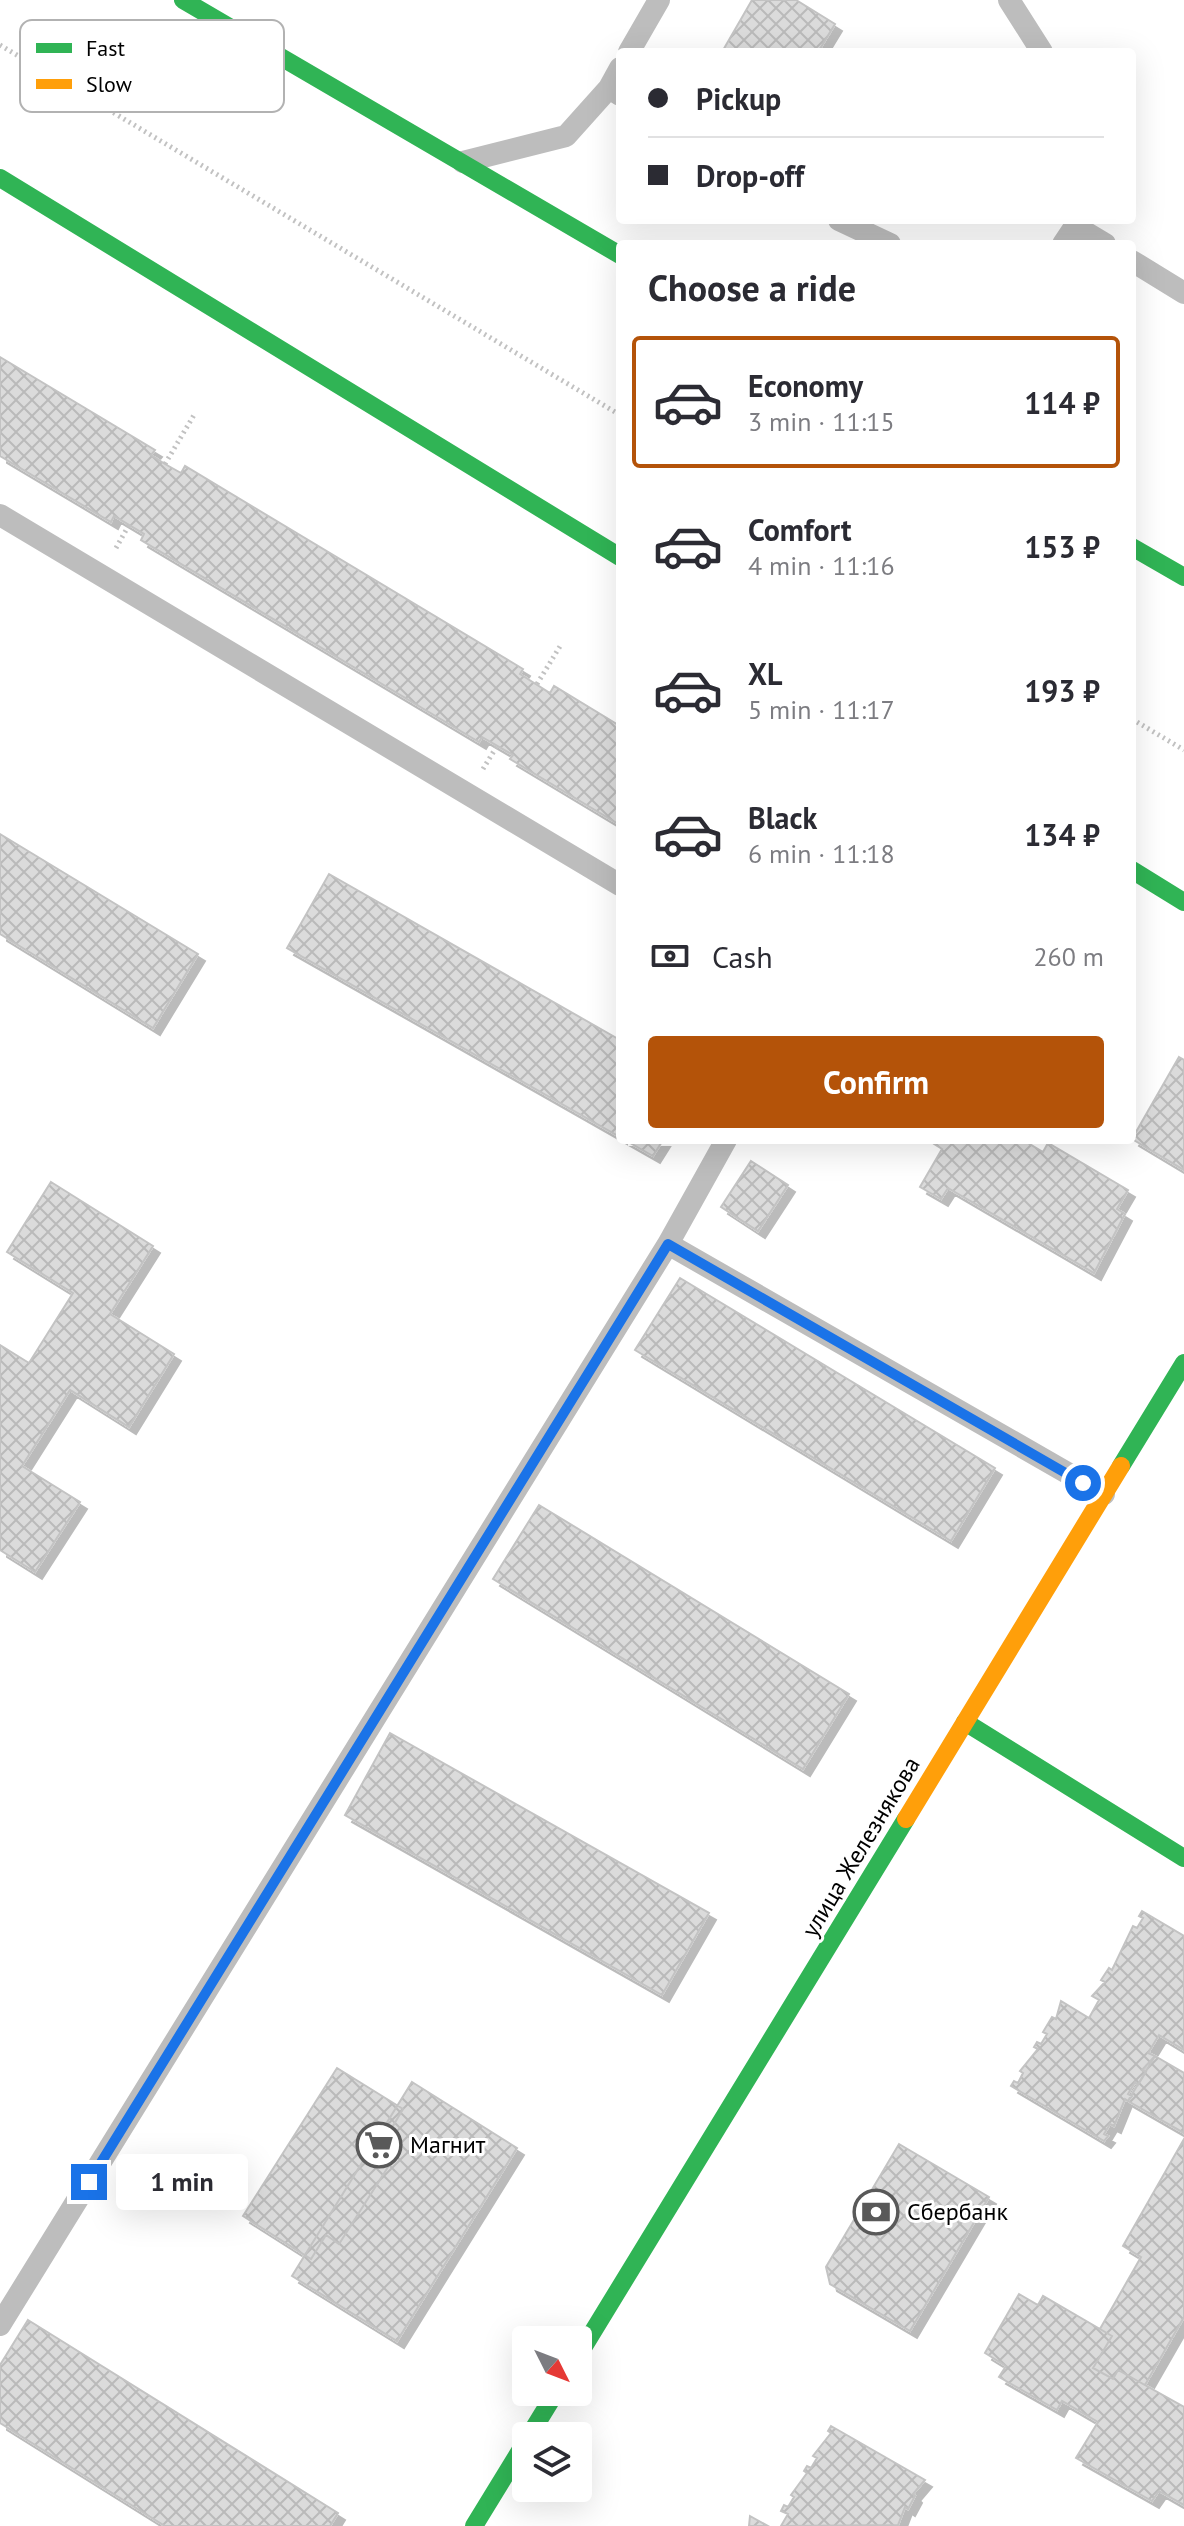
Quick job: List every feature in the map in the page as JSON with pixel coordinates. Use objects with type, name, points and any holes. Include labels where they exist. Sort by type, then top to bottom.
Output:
[{"type":"street","points":[[183,0],[217,20]]},
{"type":"street","points":[[284,59],[616,253]]},
{"type":"street","points":[[0,178],[616,555]]},
{"type":"street","points":[[1136,549],[1184,577]]},
{"type":"street","points":[[1136,872],[1184,902]]},
{"type":"street","name":"улица Железнякова","points":[[592,2333],[1184,1363]]},
{"type":"street","points":[[965,1722],[1184,1858]]},
{"type":"street","points":[[474,2526],[512,2464]]},
{"type":"lane","points":[[631,48],[659,0]]},
{"type":"lane","points":[[1009,0],[1039,48]]},
{"type":"lane","points":[[462,163],[566,136],[614,92]]},
{"type":"lane","points":[[848,224],[882,240]]},
{"type":"lane","points":[[1069,227],[1097,240]]},
{"type":"lane","points":[[1136,263],[1184,293]]},
{"type":"lane","points":[[0,515],[616,883]]},
{"type":"lane","points":[[0,2325],[668,1244],[724,1144]]},
{"type":"lane","points":[[668,1244],[1104,1494]]},
{"type":"path","points":[[0,45],[20,57]]},
{"type":"path","points":[[112,112],[616,413]]},
{"type":"path","points":[[165,464],[194,415]]},
{"type":"path","points":[[537,684],[562,643]]},
{"type":"path","points":[[1136,721],[1184,750]]},
{"type":"building","points":[[752,0],[796,0],[835,24],[820,48],[724,48]]},
{"type":"building","points":[[0,357],[155,450],[151,455],[165,464],[181,473],[185,466],[523,669],[520,674],[550,693],[554,686],[616,724],[616,823],[510,759],[513,755],[482,737],[479,742],[141,540],[144,534],[114,516],[111,522],[0,456]]},
{"type":"building","points":[[0,834],[198,954],[153,1028],[0,934]]},
{"type":"building","points":[[329,874],[616,1038],[616,1135],[287,948]]},
{"type":"building","points":[[1179,1057],[1184,1060],[1184,1170],[1136,1141],[1136,1132]]},
{"type":"building","points":[[632,1144],[660,1144],[653,1156]]},
{"type":"building","points":[[934,1144],[1030,1144],[1043,1152],[1050,1144],[1128,1190],[1117,1209],[1125,1214],[1094,1273],[948,1188],[941,1199],[920,1187],[942,1149]]},
{"type":"building","points":[[751,1161],[788,1185],[758,1231],[721,1207]]},
{"type":"building","points":[[51,1182],[153,1246],[110,1314],[174,1354],[129,1427],[70,1390],[22,1466],[80,1502],[35,1572],[0,1550],[0,1345],[29,1363],[73,1293],[7,1252]]},
{"type":"building","points":[[680,1278],[995,1468],[951,1541],[635,1350]]},
{"type":"building","points":[[539,1505],[849,1694],[803,1769],[493,1579]]},
{"type":"building","points":[[390,1733],[709,1913],[662,1995],[345,1815]]},
{"type":"building","points":[[1142,1911],[1184,1936],[1184,2050],[1159,2035],[1148,2053],[1155,2056],[1142,2070],[1146,2072],[1138,2085],[1135,2082],[1128,2094],[1132,2096],[1128,2101],[1125,2099],[1114,2126],[1110,2124],[1104,2134],[1108,2136],[1104,2141],[1011,2086],[1014,2081],[1018,2083],[1023,2073],[1020,2071],[1038,2049],[1034,2047],[1037,2042],[1041,2044],[1047,2034],[1043,2032],[1052,2017],[1056,2019],[1061,2001],[1089,2018],[1099,2000],[1092,1996],[1105,1982],[1101,1980],[1109,1968],[1112,1970],[1133,1926],[1137,1928],[1143,1918],[1139,1916]]},
{"type":"building","points":[[1155,2056],[1184,2073],[1184,2133],[1128,2101]]},
{"type":"building","points":[[337,2068],[403,2109],[387,2136],[402,2145],[339,2244],[326,2235],[311,2259],[243,2216]]},
{"type":"building","points":[[412,2082],[517,2148],[397,2341],[292,2276]]},
{"type":"building","points":[[1184,2139],[1184,2317],[1145,2385],[1118,2370],[1113,2379],[1093,2368],[1112,2336],[1100,2329],[1141,2257],[1123,2246]]},
{"type":"building","points":[[899,2144],[989,2197],[910,2331],[830,2284],[826,2267]]},
{"type":"building","points":[[1019,2294],[1038,2305],[1043,2296],[1112,2336],[1093,2368],[1113,2379],[1118,2370],[1184,2407],[1184,2505],[1159,2491],[1152,2501],[1076,2458],[1098,2422],[1062,2401],[1057,2410],[999,2377],[1006,2366],[985,2353]]},
{"type":"building","points":[[28,2320],[338,2513],[330,2526],[165,2526],[0,2423],[0,2365]]},
{"type":"building","points":[[831,2426],[925,2480],[913,2494],[915,2496],[908,2509],[905,2507],[898,2525],[781,2526],[788,2514],[781,2511],[784,2505],[788,2507],[794,2497],[791,2495],[807,2473],[804,2471],[807,2466],[811,2468],[817,2458],[813,2456],[831,2433],[828,2431]]},
{"type":"building","points":[[750,2516],[768,2526],[749,2526]]},
{"type":"traffic: fast","points":[[183,0],[217,20]]},
{"type":"traffic: fast","points":[[284,59],[616,253]]},
{"type":"traffic: fast","points":[[0,178],[616,555]]},
{"type":"traffic: fast","points":[[1136,549],[1184,577]]},
{"type":"traffic: fast","points":[[1136,872],[1184,902]]},
{"type":"traffic: fast","points":[[1121,1466],[1184,1363]]},
{"type":"traffic: fast","points":[[965,1722],[1184,1858]]},
{"type":"traffic: fast","points":[[592,2333],[906,1819]]},
{"type":"traffic: fast","points":[[538,2422],[547,2406]]},
{"type":"traffic: fast","points":[[474,2526],[512,2464]]},
{"type":"traffic: slow","points":[[906,1819],[1121,1466]]},
{"type":"place","name":"Магнит","points":[[379,2145]]},
{"type":"place","name":"Сбербанк","points":[[876,2212]]},
{"type":"route","points":[[89,2182],[668,1244],[1083,1483]]}]
